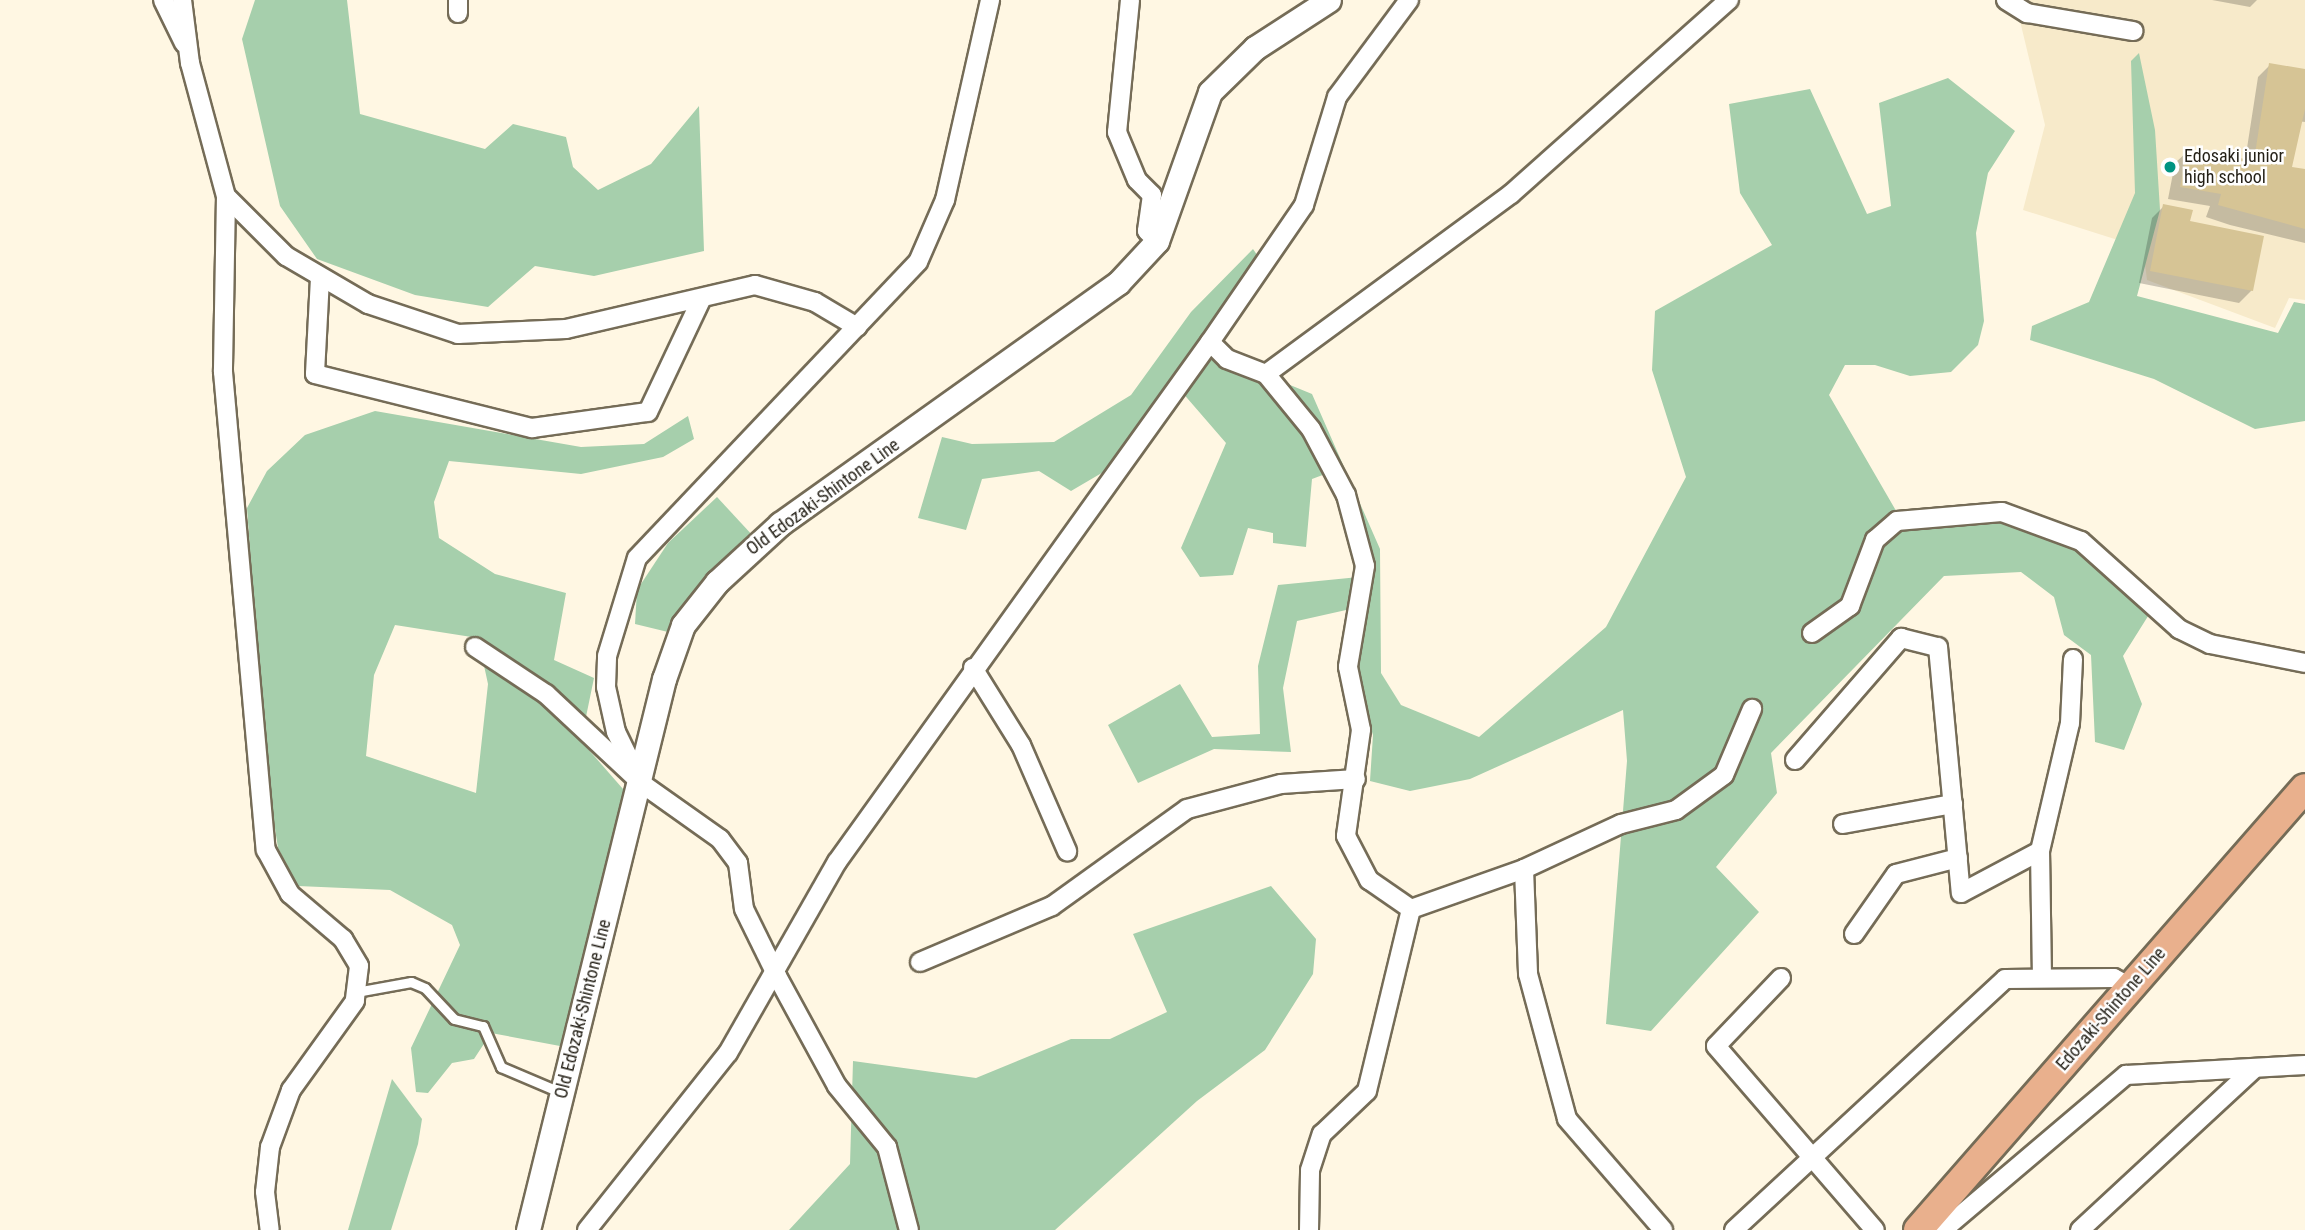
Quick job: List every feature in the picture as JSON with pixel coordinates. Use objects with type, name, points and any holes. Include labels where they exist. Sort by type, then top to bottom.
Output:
[{"type":"main road","name":"Edozaki-Shintone Line","points":[[1918,1230],[2305,788]]},
{"type":"street","points":[[163,0],[186,46]]},
{"type":"street","points":[[182,0],[186,46],[226,196],[223,372],[266,850],[290,894],[342,939],[359,966],[356,992],[291,1090],[270,1147],[265,1192],[270,1230]]},
{"type":"street","points":[[641,783],[616,732],[606,687],[607,656],[637,558],[918,262],[945,200],[990,0]]},
{"type":"street","points":[[1130,0],[1117,132],[1137,180],[1152,195],[1147,231],[1157,241]]},
{"type":"street","name":"Old Edozaki-Shintone Line","points":[[528,1230],[672,652],[717,582],[780,524],[1091,306],[1157,241],[1210,92],[1255,48],[1329,0]]},
{"type":"street","points":[[587,1230],[728,1053],[777,976],[837,862],[973,668],[1210,342],[1304,205],[1337,97],[1409,0]]},
{"type":"street","points":[[1266,374],[1491,211],[1728,0]]},
{"type":"street","points":[[2006,0],[2027,13],[2133,31]]},
{"type":"street","points":[[226,196],[286,256],[320,278],[368,304],[458,334],[566,329],[700,302],[755,285],[815,302],[858,327]]},
{"type":"street","points":[[320,278],[315,374],[532,428],[648,412],[700,302]]},
{"type":"street","points":[[1210,342],[1227,359],[1266,374],[1311,429],[1340,484],[1365,566],[1348,667],[1362,730],[1346,836],[1369,880],[1412,909]]},
{"type":"street","points":[[1812,633],[1850,606],[1875,540],[1897,521],[2002,512],[2081,541],[2179,628],[2210,644],[2305,663]]},
{"type":"street","points":[[1795,760],[1901,638],[1938,647],[1961,893],[2040,851]]},
{"type":"street","points":[[475,646],[546,694],[641,783],[720,839],[738,863],[744,909],[777,976],[837,1086],[887,1147],[909,1230]]},
{"type":"street","points":[[2042,978],[2040,851],[2046,803],[2070,723],[2073,659]]},
{"type":"street","points":[[973,668],[1021,745],[1067,851]]},
{"type":"street","points":[[1412,909],[1524,869],[1620,824],[1676,810],[1724,775],[1752,709]]},
{"type":"street","points":[[920,962],[1052,906],[1187,809],[1281,784],[1356,779]]},
{"type":"street","points":[[1843,824],[1953,804]]},
{"type":"street","points":[[1854,934],[1896,874],[1958,858]]},
{"type":"street","points":[[1524,869],[1528,974],[1567,1119],[1663,1230]]},
{"type":"street","points":[[1310,1230],[1310,1170],[1322,1134],[1367,1091],[1412,909]]},
{"type":"street","points":[[1782,978],[1716,1046],[1875,1230]]},
{"type":"street","points":[[1734,1230],[2005,979],[2114,978],[2130,987]]},
{"type":"street","points":[[1943,1230],[2126,1075],[2305,1065]]},
{"type":"street","points":[[2080,1230],[2253,1070]]},
{"type":"lane","points":[[356,992],[411,982],[425,988],[454,1019],[484,1026],[500,1067],[561,1093]]},
{"type":"shaded area","name":"Edosaki junior high school","points":[[2015,0],[2305,0],[2305,300],[2289,298],[2275,328],[2147,280],[2143,248],[2023,210],[2045,125]]},
{"type":"green space","points":[[255,0],[347,0],[360,114],[485,149],[513,124],[566,137],[573,167],[598,190],[651,164],[699,106],[704,251],[594,276],[535,266],[488,307],[415,295],[317,259],[280,206],[242,39]]},
{"type":"green space","points":[[2139,53],[2155,130],[2160,210],[2137,296],[2278,333],[2294,302],[2305,304],[2305,421],[2255,429],[2154,379],[2030,340],[2032,326],[2089,302],[2135,193],[2131,61]]},
{"type":"green space","points":[[1948,78],[2015,131],[1988,173],[1976,233],[1984,321],[1978,345],[1951,372],[1910,376],[1875,365],[1845,365],[1829,395],[1906,528],[1988,507],[2057,523],[2112,563],[2150,613],[2123,656],[2142,704],[2124,750],[2095,742],[2091,655],[2064,635],[2054,597],[2021,572],[1944,576],[1771,753],[1777,793],[1716,867],[1759,912],[1651,1031],[1606,1024],[1627,761],[1623,710],[1470,779],[1410,791],[1370,781],[1373,735],[1349,661],[1364,606],[1297,621],[1283,688],[1291,752],[1214,749],[1138,783],[1108,725],[1180,684],[1212,737],[1260,734],[1258,666],[1278,585],[1369,576],[1336,470],[1312,479],[1306,547],[1273,543],[1273,533],[1248,528],[1233,575],[1200,577],[1181,548],[1226,443],[1181,391],[1129,457],[1071,491],[1039,471],[982,479],[966,530],[918,518],[942,437],[972,444],[1054,442],[1131,395],[1191,312],[1253,249],[1268,271],[1210,342],[1227,359],[1312,394],[1380,549],[1381,673],[1401,705],[1479,737],[1606,627],[1686,477],[1652,370],[1655,311],[1772,245],[1740,193],[1729,104],[1810,89],[1867,214],[1891,206],[1879,103]]},
{"type":"green space","points":[[375,411],[581,447],[644,444],[688,416],[694,439],[663,457],[581,474],[449,461],[434,502],[439,538],[495,574],[566,593],[554,660],[594,678],[581,741],[630,797],[560,1046],[491,1033],[474,1059],[452,1063],[428,1093],[416,1092],[411,1048],[460,945],[452,925],[390,890],[298,886],[278,848],[265,764],[247,508],[267,471],[305,435]],"holes":[[[395,625],[478,638],[488,684],[476,793],[366,756],[374,675]]]},
{"type":"green space","points":[[717,497],[754,537],[668,632],[635,624],[637,590],[668,543]]},
{"type":"green space","points":[[1271,886],[1316,939],[1313,974],[1265,1050],[1197,1101],[1055,1230],[789,1230],[850,1164],[853,1061],[976,1078],[1071,1039],[1110,1039],[1167,1012],[1133,934]]},
{"type":"green space","points":[[392,1079],[422,1119],[418,1144],[391,1230],[348,1230]]},
{"type":"building","points":[[2269,63],[2305,69],[2305,109],[2292,167],[2305,169],[2305,229],[2218,205],[2221,194],[2180,187],[2187,149],[2280,165],[2281,159],[2255,154]]},
{"type":"building","points":[[2163,204],[2193,210],[2190,221],[2264,236],[2253,291],[2150,271]]},
{"type":"place","name":"Edosaki junior high school","points":[[2170,167]]}]
